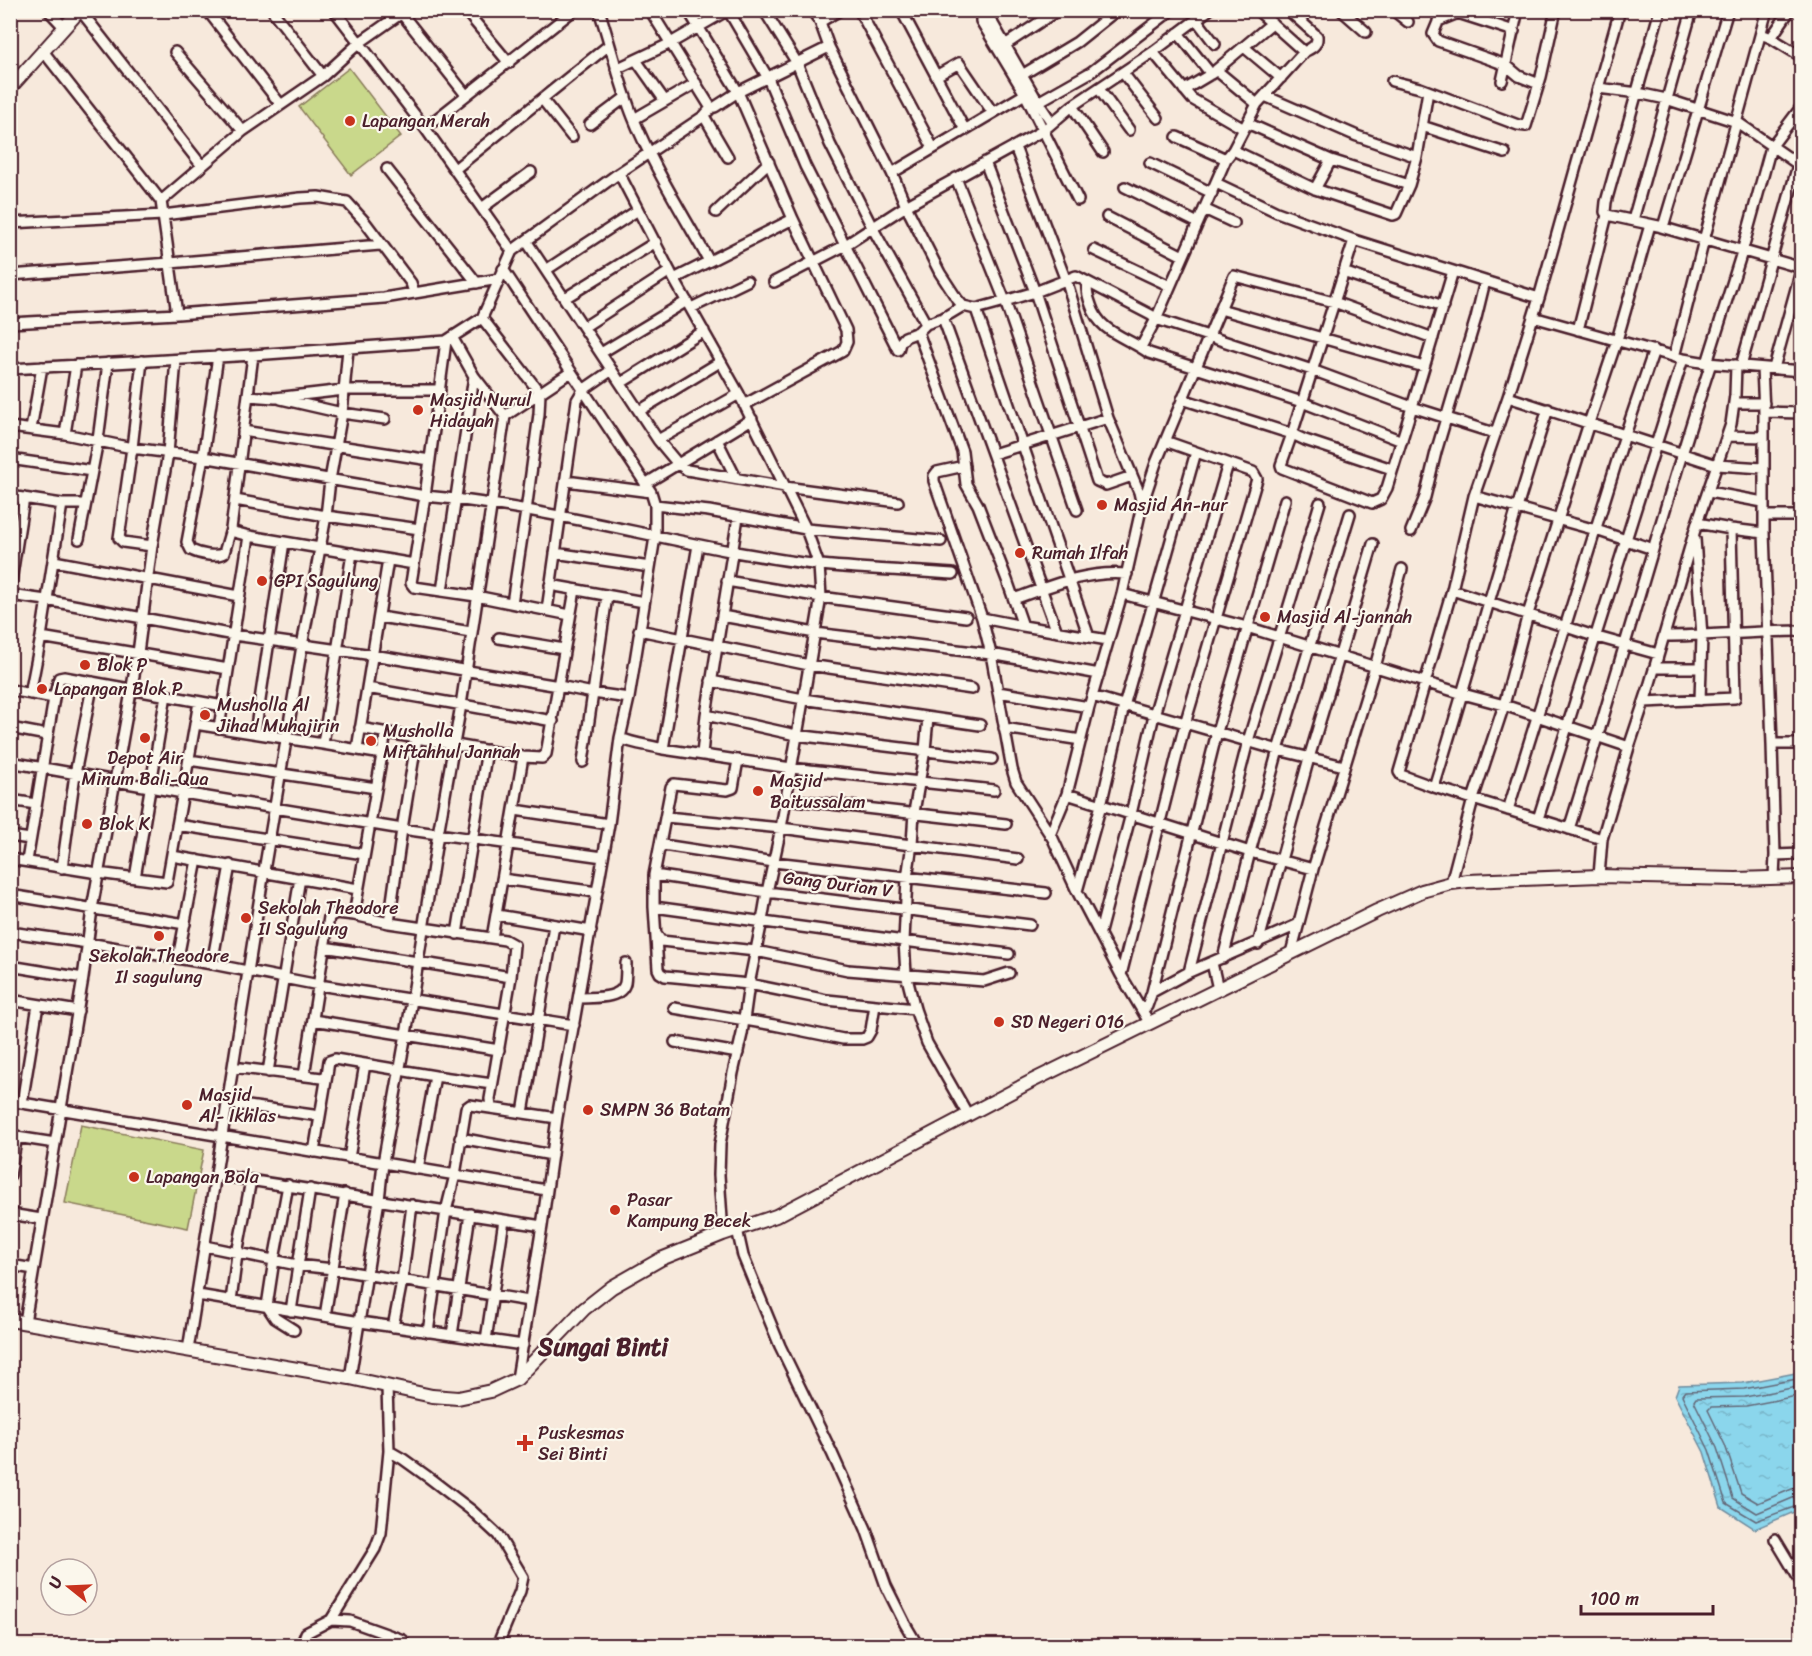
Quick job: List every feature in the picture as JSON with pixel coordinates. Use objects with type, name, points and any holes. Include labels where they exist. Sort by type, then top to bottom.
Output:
[{"type":"street","points":[[48,10],[64,27]]},
{"type":"street","points":[[10,88],[80,10],[201,166]]},
{"type":"street","points":[[207,10],[281,105]]},
{"type":"street","points":[[334,10],[426,128],[512,251]]},
{"type":"street","points":[[465,10],[509,63]]},
{"type":"street","points":[[426,128],[574,10]]},
{"type":"street","points":[[650,10],[669,44],[711,108]]},
{"type":"street","points":[[688,10],[738,92],[793,219],[846,330],[847,342],[843,351],[744,405]]},
{"type":"street","points":[[616,69],[669,44],[728,10],[768,78],[844,246],[898,350],[905,337],[963,306]]},
{"type":"street","points":[[764,10],[797,63],[830,144],[872,227],[926,324]]},
{"type":"street","points":[[812,10],[820,22],[829,47],[940,273],[963,306],[976,309],[1035,292],[1076,276],[1156,319],[1494,433]]},
{"type":"street","points":[[820,22],[840,10]]},
{"type":"street","points":[[859,10],[933,148]]},
{"type":"street","points":[[901,10],[965,130]]},
{"type":"street","points":[[1005,45],[1058,10]]},
{"type":"street","points":[[1022,75],[1077,42],[1117,10]]},
{"type":"street","points":[[1038,102],[1091,72],[1172,10]]},
{"type":"street","points":[[774,282],[844,246],[906,206],[1044,130],[1072,106],[1153,52],[1209,10]]},
{"type":"street","points":[[1257,10],[1304,52]]},
{"type":"street","points":[[1142,347],[1226,159],[1257,105],[1304,52],[1315,46],[1317,36],[1287,10]]},
{"type":"street","points":[[1341,10],[1366,32]]},
{"type":"street","points":[[1393,10],[1408,22]]},
{"type":"street","points":[[1443,10],[1433,34],[1438,41],[1506,65],[1519,76],[1539,84]]},
{"type":"street","points":[[1502,81],[1518,10]]},
{"type":"street","points":[[1392,81],[1428,91],[1526,126],[1539,84],[1556,10]]},
{"type":"street","points":[[1602,839],[1434,787],[1401,775],[1399,772],[1452,590],[1474,496],[1539,298],[1620,10]]},
{"type":"street","points":[[1578,330],[1608,215],[1605,212],[1606,202],[1660,10]]},
{"type":"street","points":[[1633,220],[1692,10]]},
{"type":"street","points":[[1661,228],[1664,225],[1728,10]]},
{"type":"street","points":[[1538,819],[1657,446],[1679,358],[1704,240],[1767,10]]},
{"type":"street","points":[[1771,38],[1791,10]]},
{"type":"street","points":[[161,201],[243,131],[323,76],[359,43],[404,12],[466,95]]},
{"type":"street","points":[[603,12],[609,45],[634,119],[709,261]]},
{"type":"street","points":[[1052,123],[987,12],[981,21],[1025,94],[1078,200]]},
{"type":"street","points":[[1438,21],[1458,13],[1514,31]]},
{"type":"street","points":[[274,14],[323,76]]},
{"type":"street","points":[[1196,19],[1215,44]]},
{"type":"street","points":[[1184,90],[1213,72],[1272,23]]},
{"type":"street","points":[[1178,33],[1213,72],[1257,105]]},
{"type":"street","points":[[1761,33],[1800,54]]},
{"type":"street","points":[[455,169],[609,45]]},
{"type":"street","points":[[10,369],[348,349],[449,339],[482,318],[512,251],[619,173],[704,116],[711,108],[738,92],[829,47]]},
{"type":"street","points":[[1244,47],[1281,78]]},
{"type":"street","points":[[43,51],[161,201],[177,314]]},
{"type":"street","points":[[175,52],[243,131]]},
{"type":"street","points":[[1153,52],[1192,99],[1246,126],[1331,160],[1409,185]]},
{"type":"street","points":[[636,60],[665,101]]},
{"type":"street","points":[[936,76],[959,63],[993,113]]},
{"type":"street","points":[[1123,73],[1158,118]]},
{"type":"street","points":[[634,119],[696,83]]},
{"type":"street","points":[[1099,88],[1128,130]]},
{"type":"street","points":[[1598,88],[1666,99],[1737,122],[1771,147],[1800,164],[1738,366],[1731,424],[1697,523],[1665,636],[1602,839],[1599,876]]},
{"type":"street","points":[[1233,150],[1315,189],[1393,215],[1396,214],[1409,185],[1417,157],[1428,91]]},
{"type":"street","points":[[892,173],[1025,94]]},
{"type":"street","points":[[1265,96],[1358,136],[1417,157]]},
{"type":"street","points":[[590,124],[626,97]]},
{"type":"street","points":[[542,99],[572,137]]},
{"type":"street","points":[[1072,106],[1103,152]]},
{"type":"street","points":[[1569,829],[1742,252],[1771,147],[1802,106]]},
{"type":"street","points":[[704,116],[728,158]]},
{"type":"street","points":[[1422,126],[1505,153]]},
{"type":"street","points":[[1177,137],[1226,159]]},
{"type":"street","points":[[1015,147],[1065,279],[1108,418],[1142,505]]},
{"type":"street","points":[[1315,189],[1331,160]]},
{"type":"street","points":[[716,212],[769,162]]},
{"type":"street","points":[[985,162],[1035,292],[1097,481],[1106,485],[1132,476]]},
{"type":"street","points":[[1150,163],[1212,193]]},
{"type":"street","points":[[387,169],[477,283]]},
{"type":"street","points":[[482,208],[531,172]]},
{"type":"street","points":[[619,173],[672,275],[752,419],[806,529],[819,565],[821,597],[782,828],[767,892],[720,1143],[719,1175],[723,1234]]},
{"type":"street","points":[[956,178],[1005,301],[1077,510]]},
{"type":"street","points":[[1216,183],[1277,212],[1354,240],[1539,298]]},
{"type":"street","points":[[1125,187],[1198,223]]},
{"type":"street","points":[[10,223],[164,214],[300,198],[335,199],[347,202],[365,222],[380,245],[411,283],[414,292]]},
{"type":"street","points":[[1204,209],[1234,224]]},
{"type":"street","points":[[546,270],[638,210]]},
{"type":"street","points":[[1608,215],[1801,268],[1774,368]]},
{"type":"street","points":[[1107,218],[1183,256]]},
{"type":"street","points":[[584,327],[672,275],[709,261],[793,219]]},
{"type":"street","points":[[1451,883],[1473,799],[1504,705],[1528,614],[1617,340],[1650,225]]},
{"type":"street","points":[[1354,240],[1281,465],[1282,468],[1372,503],[1381,499],[1402,441],[1453,271]]},
{"type":"street","points":[[527,242],[658,440],[678,464],[687,470],[785,487],[898,502]]},
{"type":"street","points":[[565,298],[656,242]]},
{"type":"street","points":[[10,275],[380,245]]},
{"type":"street","points":[[1094,249],[1170,286]]},
{"type":"street","points":[[1343,272],[1443,306]]},
{"type":"street","points":[[10,323],[177,314],[384,298],[477,283],[501,274]]},
{"type":"street","points":[[501,274],[571,372],[648,488],[655,505],[655,537],[629,698],[620,738],[609,824],[580,998],[557,1118],[517,1379]]},
{"type":"street","points":[[1050,835],[1067,794],[1092,696],[1122,594],[1142,505],[1156,463],[1234,276],[1334,302],[1433,338]]},
{"type":"street","points":[[601,353],[689,305],[747,281]]},
{"type":"street","points":[[1411,531],[1425,497],[1485,281]]},
{"type":"street","points":[[1087,282],[1086,290],[1093,312],[1104,328],[1142,347],[1149,353],[1302,402],[1402,441]]},
{"type":"street","points":[[976,309],[1089,637]]},
{"type":"street","points":[[1220,309],[1424,367]]},
{"type":"street","points":[[1533,317],[1679,358],[1709,363],[1802,371]]},
{"type":"street","points":[[482,318],[540,393],[512,603]]},
{"type":"street","points":[[943,318],[1057,632]]},
{"type":"street","points":[[621,383],[704,331]]},
{"type":"street","points":[[918,332],[962,450],[966,484],[978,505],[1023,626]]},
{"type":"street","points":[[350,1378],[383,1163],[454,744],[505,416],[449,339]]},
{"type":"street","points":[[449,339],[411,583],[414,587],[476,596],[570,615]]},
{"type":"street","points":[[188,1350],[269,840],[326,516],[342,413],[348,349]]},
{"type":"street","points":[[1508,810],[1625,435],[1654,350]]},
{"type":"street","points":[[218,356],[187,542],[191,550],[220,556],[224,553],[231,529],[253,355]]},
{"type":"street","points":[[25,1322],[78,1011],[98,873],[138,653],[152,546],[168,453],[176,360]]},
{"type":"street","points":[[142,361],[119,538],[123,542],[152,546]]},
{"type":"street","points":[[639,411],[720,362]]},
{"type":"street","points":[[79,538],[98,440],[108,363]]},
{"type":"street","points":[[64,434],[76,365]]},
{"type":"street","points":[[30,429],[42,367]]},
{"type":"street","points":[[1762,368],[1764,533],[1772,744],[1774,877]]},
{"type":"street","points":[[547,610],[577,400],[583,390],[612,369]]},
{"type":"street","points":[[505,416],[571,372]]},
{"type":"street","points":[[442,591],[474,376]]},
{"type":"street","points":[[275,398],[344,390],[440,390]]},
{"type":"street","points":[[658,440],[739,394]]},
{"type":"street","points":[[248,396],[275,398],[342,413],[385,419]]},
{"type":"street","points":[[1508,397],[1717,465],[1763,468]]},
{"type":"street","points":[[1182,399],[1392,469]]},
{"type":"street","points":[[1734,403],[1801,413],[1802,464]]},
{"type":"street","points":[[1434,787],[1516,507],[1548,409]]},
{"type":"street","points":[[993,454],[1108,418]]},
{"type":"street","points":[[566,481],[648,488],[678,464],[752,419]]},
{"type":"street","points":[[10,427],[64,434],[425,496],[492,504],[655,537],[819,565],[953,574]]},
{"type":"street","points":[[243,432],[430,460]]},
{"type":"street","points":[[1727,436],[1764,436]]},
{"type":"street","points":[[717,440],[736,478]]},
{"type":"street","points":[[1121,975],[1185,724],[1257,479],[1253,472],[1165,441]]},
{"type":"street","points":[[1077,891],[1101,804],[1124,706],[1197,452]]},
{"type":"street","points":[[10,459],[92,471]]},
{"type":"street","points":[[1100,932],[1154,715],[1228,464]]},
{"type":"street","points":[[964,466],[936,472],[934,481],[982,618],[1016,782],[1050,835],[1121,975],[1149,1022]]},
{"type":"street","points":[[1709,492],[1764,502]]},
{"type":"street","points":[[10,496],[62,504],[85,504]]},
{"type":"street","points":[[1474,496],[1596,530],[1653,549]]},
{"type":"street","points":[[10,588],[24,498]]},
{"type":"street","points":[[235,500],[420,529]]},
{"type":"street","points":[[1143,1010],[1148,1006],[1152,992],[1217,732],[1285,500]]},
{"type":"street","points":[[1189,972],[1248,741],[1320,503]]},
{"type":"street","points":[[30,694],[42,637],[62,504]]},
{"type":"street","points":[[655,505],[709,511],[806,529],[941,541]]},
{"type":"street","points":[[1223,958],[1278,750],[1350,514]]},
{"type":"street","points":[[1764,516],[1802,516]]},
{"type":"street","points":[[702,754],[716,647],[738,517]]},
{"type":"street","points":[[1697,523],[1764,533]]},
{"type":"street","points":[[231,529],[249,536],[414,564]]},
{"type":"street","points":[[1644,702],[1734,698],[1731,529]]},
{"type":"street","points":[[1694,534],[1702,636],[1700,700]]},
{"type":"street","points":[[219,728],[249,536]]},
{"type":"street","points":[[255,733],[284,542]]},
{"type":"street","points":[[663,749],[698,544]]},
{"type":"street","points":[[1258,944],[1309,758],[1373,544]]},
{"type":"street","points":[[555,553],[650,567]]},
{"type":"street","points":[[323,744],[352,554]]},
{"type":"street","points":[[357,749],[388,560]]},
{"type":"street","points":[[54,561],[239,596]]},
{"type":"street","points":[[1291,953],[1313,869],[1375,667],[1402,569]]},
{"type":"street","points":[[1014,599],[1070,579],[1115,573],[1127,574]]},
{"type":"street","points":[[727,581],[821,597],[966,617]]},
{"type":"street","points":[[550,585],[644,602]]},
{"type":"street","points":[[360,728],[524,757],[542,758],[546,754],[553,721],[575,590]]},
{"type":"street","points":[[1452,590],[1597,637],[1658,654]]},
{"type":"street","points":[[1122,594],[1247,627],[1504,705],[1629,747]]},
{"type":"street","points":[[10,595],[234,635],[374,655],[629,698]]},
{"type":"street","points":[[583,762],[607,596]]},
{"type":"street","points":[[722,616],[815,633],[991,654],[1099,674]]},
{"type":"street","points":[[380,617],[471,632]]},
{"type":"street","points":[[982,618],[1108,640]]},
{"type":"street","points":[[639,630],[809,665],[972,689]]},
{"type":"street","points":[[1665,636],[1802,631]]},
{"type":"street","points":[[42,637],[228,669]]},
{"type":"street","points":[[499,639],[564,649]]},
{"type":"street","points":[[1654,669],[1701,668]]},
{"type":"street","points":[[27,861],[47,735],[59,678],[64,677],[223,706]]},
{"type":"street","points":[[711,681],[803,699],[980,724]]},
{"type":"street","points":[[62,868],[75,774],[93,682]]},
{"type":"street","points":[[367,688],[553,721]]},
{"type":"street","points":[[10,690],[54,698]]},
{"type":"street","points":[[998,692],[1089,707]]},
{"type":"street","points":[[135,878],[166,695]]},
{"type":"street","points":[[1092,696],[1278,750],[1344,766]]},
{"type":"street","points":[[10,859],[167,882],[199,702]]},
{"type":"street","points":[[706,715],[796,735],[992,759]]},
{"type":"street","points":[[928,718],[914,812],[904,909],[906,974],[927,1043],[968,1115]]},
{"type":"street","points":[[195,724],[382,754]]},
{"type":"street","points":[[10,728],[47,735]]},
{"type":"street","points":[[1004,728],[1081,740]]},
{"type":"street","points":[[354,915],[387,732]]},
{"type":"street","points":[[389,923],[417,738]]},
{"type":"street","points":[[620,738],[636,745],[645,744],[663,749],[791,768],[994,790]]},
{"type":"street","points":[[1772,744],[1802,744]]},
{"type":"street","points":[[457,934],[487,750]]},
{"type":"street","points":[[492,938],[524,757]]},
{"type":"street","points":[[189,760],[376,788]]},
{"type":"street","points":[[738,760],[733,788],[727,790],[674,784],[671,787],[654,875],[654,907],[660,973],[665,976],[749,984],[827,1000],[915,1009]]},
{"type":"street","points":[[10,762],[114,782],[402,829],[603,857]]},
{"type":"street","points":[[1067,794],[1250,852],[1313,869]]},
{"type":"street","points":[[786,799],[1006,824]]},
{"type":"street","points":[[10,800],[36,804]]},
{"type":"street","points":[[515,810],[609,824]]},
{"type":"street","points":[[666,817],[782,828],[1018,859]]},
{"type":"street","points":[[177,825],[364,854]]},
{"type":"street","points":[[10,836],[30,839]]},
{"type":"street","points":[[661,847],[663,845],[774,862],[1046,893]]},
{"type":"street","points":[[1775,855],[1802,855]]},
{"type":"street","points":[[172,856],[358,889]]},
{"type":"street","points":[[178,958],[197,860]]},
{"type":"street","points":[[212,964],[231,865]]},
{"type":"street","name":"Gang Durian V","points":[[654,875],[767,892],[1030,925]]},
{"type":"street","points":[[10,1320],[350,1378],[432,1396],[458,1398],[491,1392],[517,1379],[584,1310],[612,1287],[661,1259],[776,1216],[1149,1022],[1422,891],[1468,881],[1599,876],[1736,879],[1802,877]]},
{"type":"street","points":[[268,1071],[300,878]]},
{"type":"street","points":[[502,879],[597,892]]},
{"type":"street","points":[[10,895],[185,924]]},
{"type":"street","points":[[654,907],[904,942],[1009,954]]},
{"type":"street","points":[[304,1076],[329,917],[336,913],[354,915],[389,923],[505,940],[514,945],[490,1107]]},
{"type":"street","points":[[496,915],[591,931]]},
{"type":"street","points":[[523,1113],[554,924]]},
{"type":"street","points":[[1152,992],[1189,972],[1258,944],[1297,925]]},
{"type":"street","points":[[10,932],[178,958],[319,985],[574,1025]]},
{"type":"street","points":[[657,935],[661,941],[756,951],[848,970],[984,981],[1009,973]]},
{"type":"street","points":[[324,947],[511,977]]},
{"type":"street","points":[[580,998],[604,997],[620,992],[624,985],[626,963]]},
{"type":"street","points":[[1212,963],[1218,989]]},
{"type":"street","points":[[10,966],[83,978]]},
{"type":"street","points":[[10,1000],[78,1011]]},
{"type":"street","points":[[22,1103],[38,1005]]},
{"type":"street","points":[[674,1008],[744,1019],[843,1040],[867,1037],[871,1030],[875,1005]]},
{"type":"street","points":[[313,1020],[499,1050]]},
{"type":"street","points":[[675,1042],[738,1053]]},
{"type":"street","points":[[314,1152],[329,1061],[335,1059],[492,1084]]},
{"type":"street","points":[[350,1158],[365,1064]]},
{"type":"street","points":[[233,1067],[322,1078],[327,1075]]},
{"type":"street","points":[[418,1169],[435,1076]]},
{"type":"street","points":[[10,1101],[546,1190]]},
{"type":"street","points":[[227,1103],[320,1116]]},
{"type":"street","points":[[428,1332],[466,1108],[470,1105],[490,1107],[557,1118]]},
{"type":"street","points":[[10,1175],[14,1136],[55,1143]]},
{"type":"street","points":[[460,1138],[552,1155]]},
{"type":"street","points":[[217,1175],[542,1226]]},
{"type":"street","points":[[231,1301],[251,1180]]},
{"type":"street","points":[[288,1185],[267,1306],[275,1318],[294,1330]]},
{"type":"street","points":[[291,1311],[309,1189]]},
{"type":"street","points":[[325,1316],[345,1194]]},
{"type":"street","points":[[393,1327],[402,1281],[412,1205]]},
{"type":"street","points":[[10,1214],[41,1219]]},
{"type":"street","points":[[452,1335],[470,1215]]},
{"type":"street","points":[[486,1340],[504,1220]]},
{"type":"street","points":[[737,1229],[750,1274],[780,1346],[866,1529],[886,1586],[918,1646]]},
{"type":"street","points":[[205,1246],[297,1265],[529,1301]]},
{"type":"street","points":[[10,1265],[34,1269]]},
{"type":"street","points":[[198,1295],[360,1322],[523,1345]]},
{"type":"street","points":[[301,1646],[306,1633],[331,1620],[375,1548],[381,1533],[388,1451],[387,1387]]},
{"type":"street","points":[[388,1451],[428,1477],[471,1510],[498,1535],[523,1577],[520,1591],[497,1646]]},
{"type":"street","points":[[1775,1539],[1802,1584]]},
{"type":"street","points":[[331,1620],[350,1622],[404,1640]]},
{"type":"green space","name":"Lapangan Merah","points":[[349,68],[401,136],[351,175],[299,107]]},
{"type":"green space","name":"Lapangan Bola","points":[[81,1125],[204,1150],[188,1228],[65,1203]]},
{"type":"water","points":[[1801,1372],[1801,1509],[1755,1529],[1721,1507],[1704,1452],[1675,1396],[1679,1385],[1743,1383]]},
{"type":"place","name":"Lapangan Merah","points":[[350,121]]},
{"type":"place","name":"Masjid Nurul Hidayah","points":[[418,410]]},
{"type":"place","name":"Masjid An-nur","points":[[1102,505]]},
{"type":"place","name":"Rumah Ilfah","points":[[1020,553]]},
{"type":"place","name":"GPI Sagulung","points":[[262,581]]},
{"type":"place","name":"Masjid Al-jannah","points":[[1265,617]]},
{"type":"place","name":"Blok P","points":[[85,665]]},
{"type":"place","name":"Lapangan Blok P","points":[[42,689]]},
{"type":"place","name":"Musholla Al Jihad Muhajirin","points":[[205,715]]},
{"type":"place","name":"Depot Air Minum Bali-Qua","points":[[145,738]]},
{"type":"place","name":"Musholla Miftahhul Jannah","points":[[371,741]]},
{"type":"place","name":"Masjid Baitussalam","points":[[758,791]]},
{"type":"place","name":"Blok K","points":[[87,824]]},
{"type":"place","name":"Sekolah Theodore II Sagulung","points":[[246,918]]},
{"type":"place","name":"Sekolah Theodore II sagulung","points":[[159,936]]},
{"type":"place","name":"SD Negeri 016","points":[[999,1022]]},
{"type":"place","name":"Masjid Al- Ikhlas","points":[[187,1105]]},
{"type":"place","name":"SMPN 36 Batam","points":[[588,1110]]},
{"type":"place","name":"Lapangan Bola","points":[[134,1177]]},
{"type":"place","name":"Pasar Kampung Becek","points":[[615,1210]]},
{"type":"place","name":"Puskesmas Sei Binti","points":[[525,1443]]},
{"type":"district","name":"Sungai Binti","points":[[603,1347]]}]
